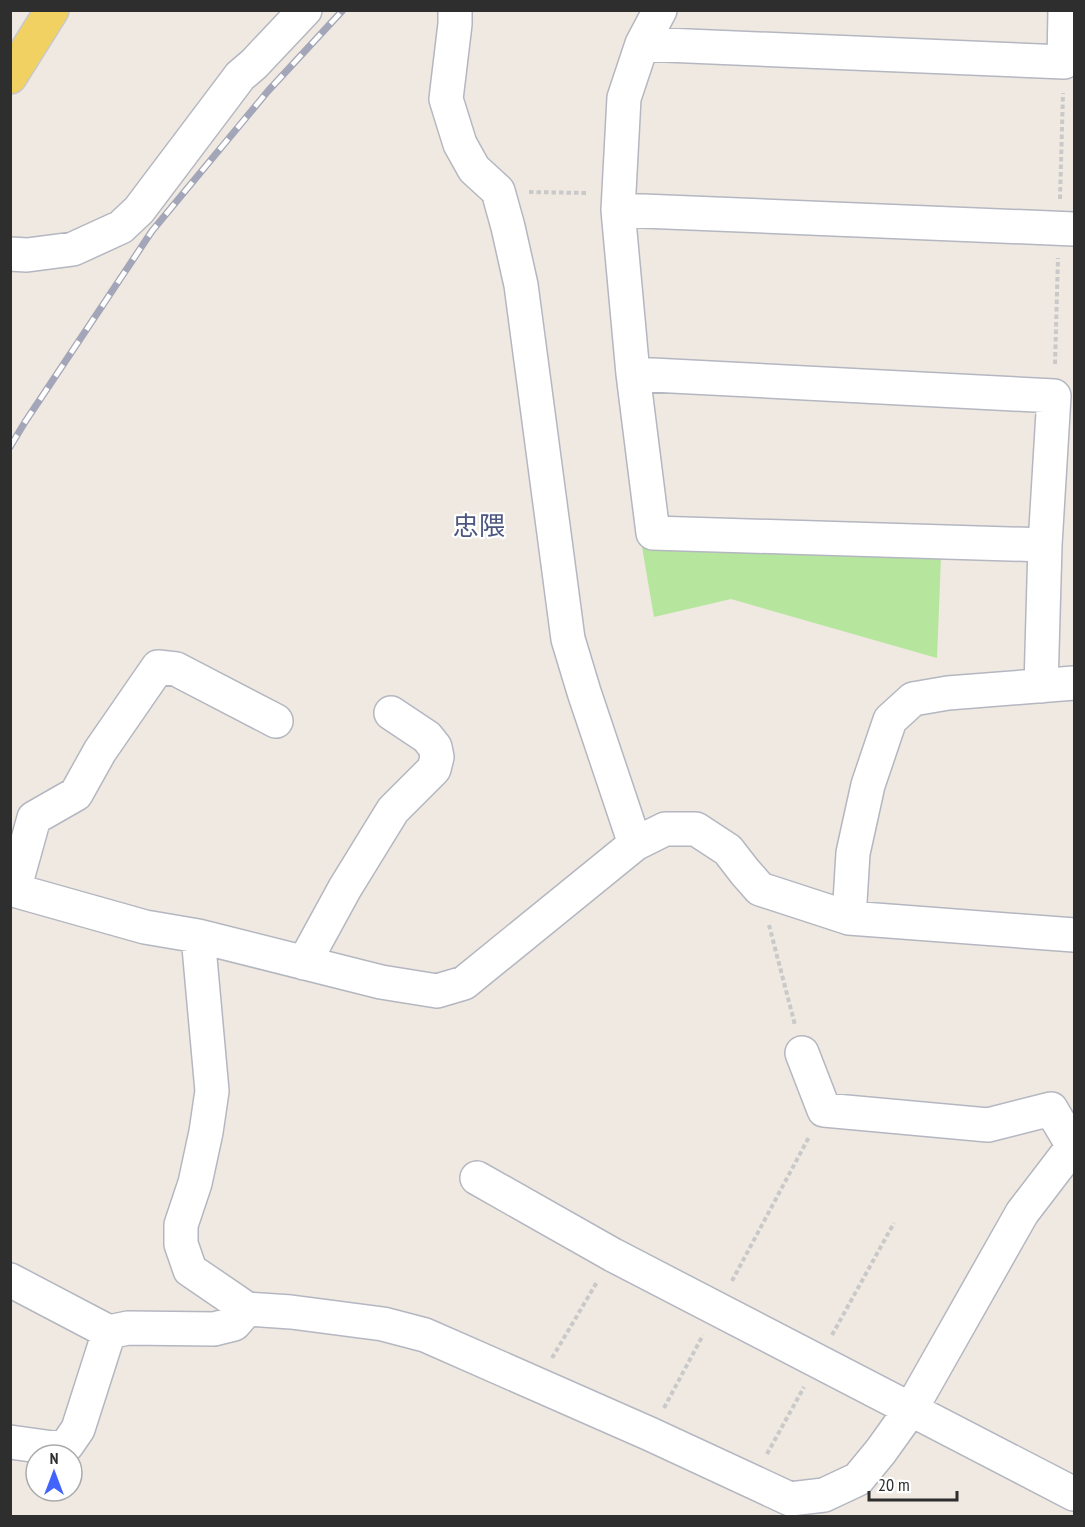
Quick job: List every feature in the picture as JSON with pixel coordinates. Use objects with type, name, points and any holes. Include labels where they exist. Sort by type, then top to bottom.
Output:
[{"type":"main road","points":[[10,77],[52,10]]},
{"type":"street","points":[[10,254],[27,255],[73,249],[121,227],[139,210],[240,76],[306,10]]},
{"type":"street","points":[[454,10],[455,24],[446,99],[460,144],[474,169],[498,191],[508,227],[521,285],[568,639],[635,844]]},
{"type":"street","points":[[660,10],[642,44],[624,98],[618,202],[633,374],[653,533],[1045,545]]},
{"type":"street","points":[[642,44],[1064,62],[1065,10]]},
{"type":"street","points":[[618,202],[1067,229]]},
{"type":"street","points":[[633,374],[1054,396],[1045,545],[1041,686]]},
{"type":"street","points":[[276,721],[176,669],[158,667],[100,752],[76,794],[34,818],[12,890],[145,927],[198,936],[381,982],[437,992],[464,983],[635,844],[665,829],[696,829],[728,850],[760,889],[849,918],[1074,935]]},
{"type":"street","points":[[849,918],[853,854],[868,785],[890,720],[912,699],[948,693],[1074,683]]},
{"type":"street","points":[[304,963],[345,888],[393,810],[434,769],[437,757],[435,747],[427,737],[391,713]]},
{"type":"street","points":[[198,936],[212,1091],[207,1132],[195,1183],[181,1225],[181,1244],[190,1270],[247,1309],[291,1312],[383,1324],[425,1335],[650,1434],[790,1499],[824,1495],[858,1479],[881,1451],[911,1409],[1022,1214],[1074,1146],[1051,1108],[988,1125],[824,1110],[802,1053]]},
{"type":"street","points":[[477,1178],[613,1255],[1074,1494]]},
{"type":"street","points":[[10,1280],[109,1332],[128,1328],[214,1329],[234,1324],[247,1309]]},
{"type":"street","points":[[10,1442],[53,1448],[67,1445],[78,1429],[109,1332]]},
{"type":"path","points":[[1054,396],[1067,229],[1064,62]]},
{"type":"path","points":[[498,191],[618,202]]},
{"type":"path","points":[[760,889],[802,1053]]},
{"type":"path","points":[[650,1434],[824,1110]]},
{"type":"path","points":[[536,1384],[613,1255]]},
{"type":"green space","points":[[642,547],[941,557],[937,658],[731,599],[654,617]]},
{"type":"railway","points":[[10,447],[152,231],[268,91],[343,10]]},
{"type":"district","name":"忠隈","points":[[479,526]]}]
